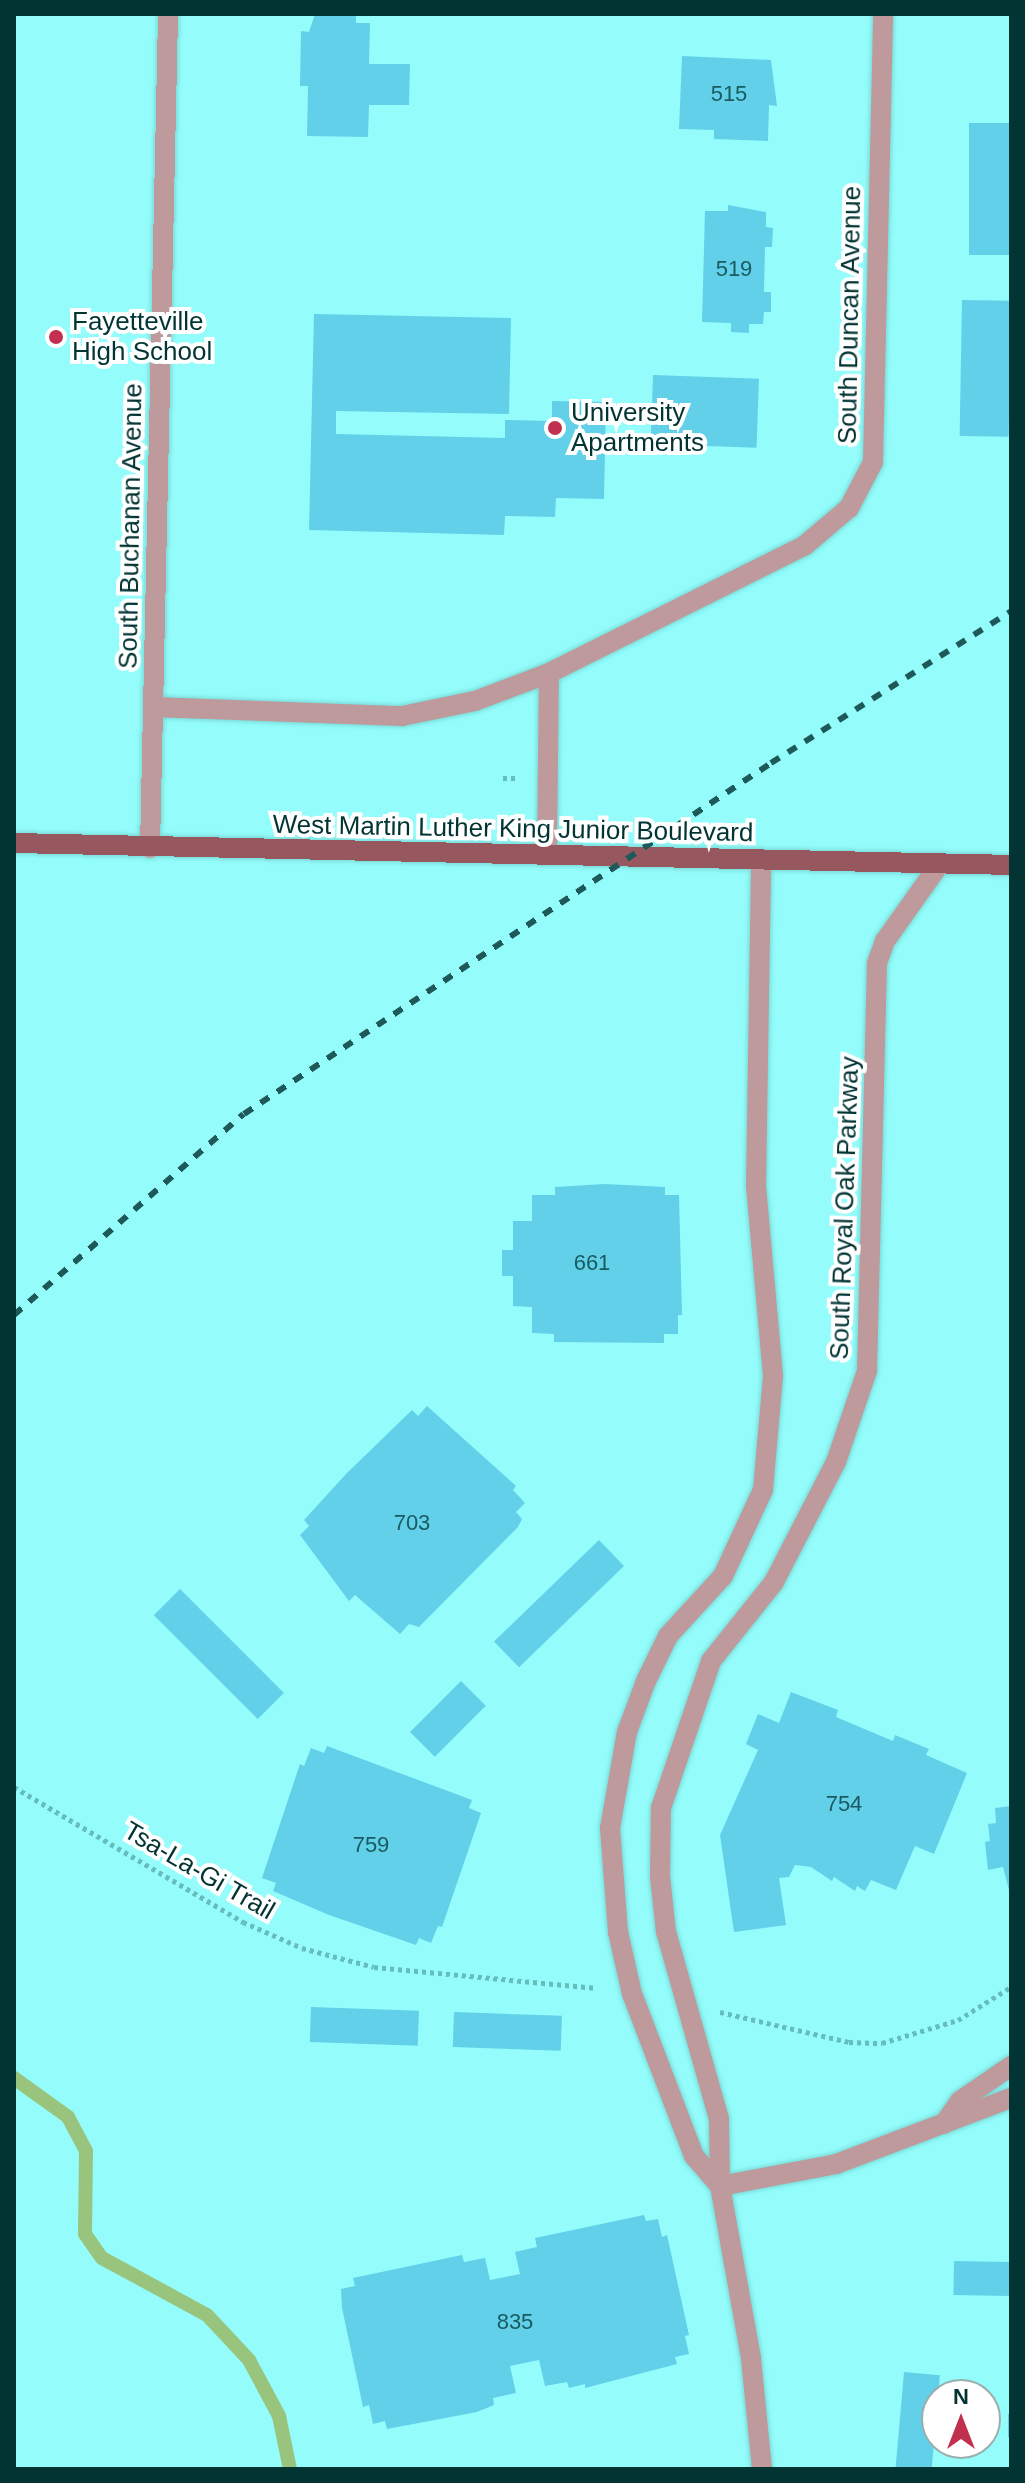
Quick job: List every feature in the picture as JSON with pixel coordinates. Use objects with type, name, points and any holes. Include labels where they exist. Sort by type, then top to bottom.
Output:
[{"type":"main road","name":"West Martin Luther King Junior Boulevard","points":[[14,843],[1011,865]]},
{"type":"street","name":"South Buchanan Avenue","points":[[150,848],[168,14]]},
{"type":"street","name":"South Duncan Avenue","points":[[153,707],[402,716],[475,701],[549,673],[804,546],[849,508],[873,462],[883,14]]},
{"type":"street","points":[[547,854],[549,673]]},
{"type":"street","points":[[761,860],[756,1187],[773,1376],[763,1490],[723,1576],[668,1636],[646,1681],[627,1732],[610,1828],[613,1891],[632,1994],[694,2156],[720,2186],[836,2164],[1011,2098]]},
{"type":"street","name":"South Royal Oak Parkway","points":[[762,2469],[751,2358],[720,2186],[719,2119],[666,1932],[660,1876],[661,1808],[711,1661],[774,1582],[836,1462],[867,1371],[877,963],[885,941],[939,865]]},
{"type":"street","points":[[944,2124],[960,2101],[1011,2066]]},
{"type":"path","name":"Tsa-La-Gi Trail","points":[[14,1787],[243,1922],[302,1948],[374,1967]]},
{"type":"building","points":[[315,14],[356,14],[356,23],[370,23],[369,64],[410,64],[409,105],[369,105],[368,137],[307,136],[308,86],[300,86],[301,31],[309,32]]},
{"type":"building","points":[[682,56],[771,60],[777,106],[769,105],[768,141],[714,139],[714,130],[679,129]]},
{"type":"building","points":[[969,123],[1011,123],[1011,255],[969,255]]},
{"type":"building","points":[[728,205],[766,212],[766,227],[773,228],[772,247],[765,247],[764,292],[771,292],[771,312],[764,312],[763,324],[749,324],[749,333],[731,332],[731,323],[702,322],[705,211],[728,211]]},
{"type":"building","points":[[962,300],[1011,301],[1009,437],[960,436]]},
{"type":"building","name":"University Apartments","points":[[314,314],[511,318],[509,414],[336,411],[336,434],[505,438],[505,420],[552,421],[552,401],[606,402],[604,499],[556,498],[555,517],[505,516],[504,535],[309,530]]},
{"type":"building","points":[[653,375],[759,379],[757,448],[651,444]]},
{"type":"building","points":[[605,1184],[665,1187],[665,1195],[679,1195],[682,1315],[678,1315],[678,1334],[664,1334],[664,1343],[554,1342],[554,1334],[532,1333],[532,1307],[513,1306],[513,1276],[502,1276],[502,1250],[513,1250],[513,1221],[532,1221],[532,1195],[555,1195],[555,1187]]},
{"type":"building","points":[[427,1406],[516,1486],[513,1490],[525,1503],[516,1512],[522,1519],[518,1527],[419,1627],[409,1624],[400,1634],[355,1595],[349,1601],[300,1535],[309,1526],[304,1520],[346,1474],[412,1410],[418,1416]]},
{"type":"building","points":[[599,1540],[624,1566],[519,1667],[494,1641]]},
{"type":"building","points":[[180,1589],[284,1693],[258,1719],[154,1615]]},
{"type":"building","points":[[461,1681],[486,1706],[435,1757],[410,1732]]},
{"type":"building","points":[[791,1692],[838,1710],[836,1717],[893,1741],[895,1735],[929,1749],[926,1755],[967,1773],[934,1854],[915,1846],[896,1890],[871,1880],[865,1891],[857,1886],[855,1891],[811,1867],[795,1865],[789,1877],[779,1878],[786,1925],[734,1932],[720,1835],[758,1750],[746,1744],[758,1714],[779,1723]]},
{"type":"building","points":[[327,1746],[472,1800],[469,1808],[481,1813],[442,1927],[438,1926],[431,1943],[419,1938],[416,1945],[329,1915],[273,1891],[276,1883],[262,1878],[300,1764],[304,1766],[311,1748],[324,1753]]},
{"type":"building","points":[[1011,1806],[1009,1890],[1003,1867],[988,1870],[985,1842],[990,1841],[988,1824],[996,1823],[995,1808]]},
{"type":"building","points":[[311,2007],[419,2011],[418,2046],[310,2042]]},
{"type":"building","points":[[454,2012],[562,2016],[561,2051],[453,2047]]},
{"type":"building","points":[[644,2215],[646,2221],[658,2219],[662,2237],[667,2235],[689,2335],[685,2336],[689,2354],[675,2357],[677,2364],[585,2388],[585,2384],[569,2388],[567,2382],[545,2386],[539,2360],[510,2366],[516,2393],[493,2398],[494,2405],[477,2412],[387,2429],[385,2421],[373,2424],[369,2405],[363,2407],[342,2308],[341,2289],[355,2286],[353,2278],[462,2255],[464,2262],[485,2258],[490,2280],[520,2274],[515,2252],[537,2247],[535,2238]]},
{"type":"building","points":[[954,2261],[1011,2262],[1010,2296],[953,2295]]},
{"type":"building","points":[[904,2372],[940,2375],[940,2379],[921,2379],[921,2459],[933,2459],[932,2469],[896,2469]]},
{"type":"building","points":[[1008,2414],[1011,2414],[1011,2437],[1008,2437]]},
{"type":"waterway","points":[[14,2078],[68,2117],[86,2151],[85,2234],[102,2258],[207,2315],[249,2360],[279,2416],[290,2469]]},
{"type":"railway","points":[[14,1315],[244,1114],[771,763],[1011,611]]},
{"type":"place","name":"Fayetteville High School","points":[[56,337]]},
{"type":"place","name":"University Apartments","points":[[555,428]]}]
